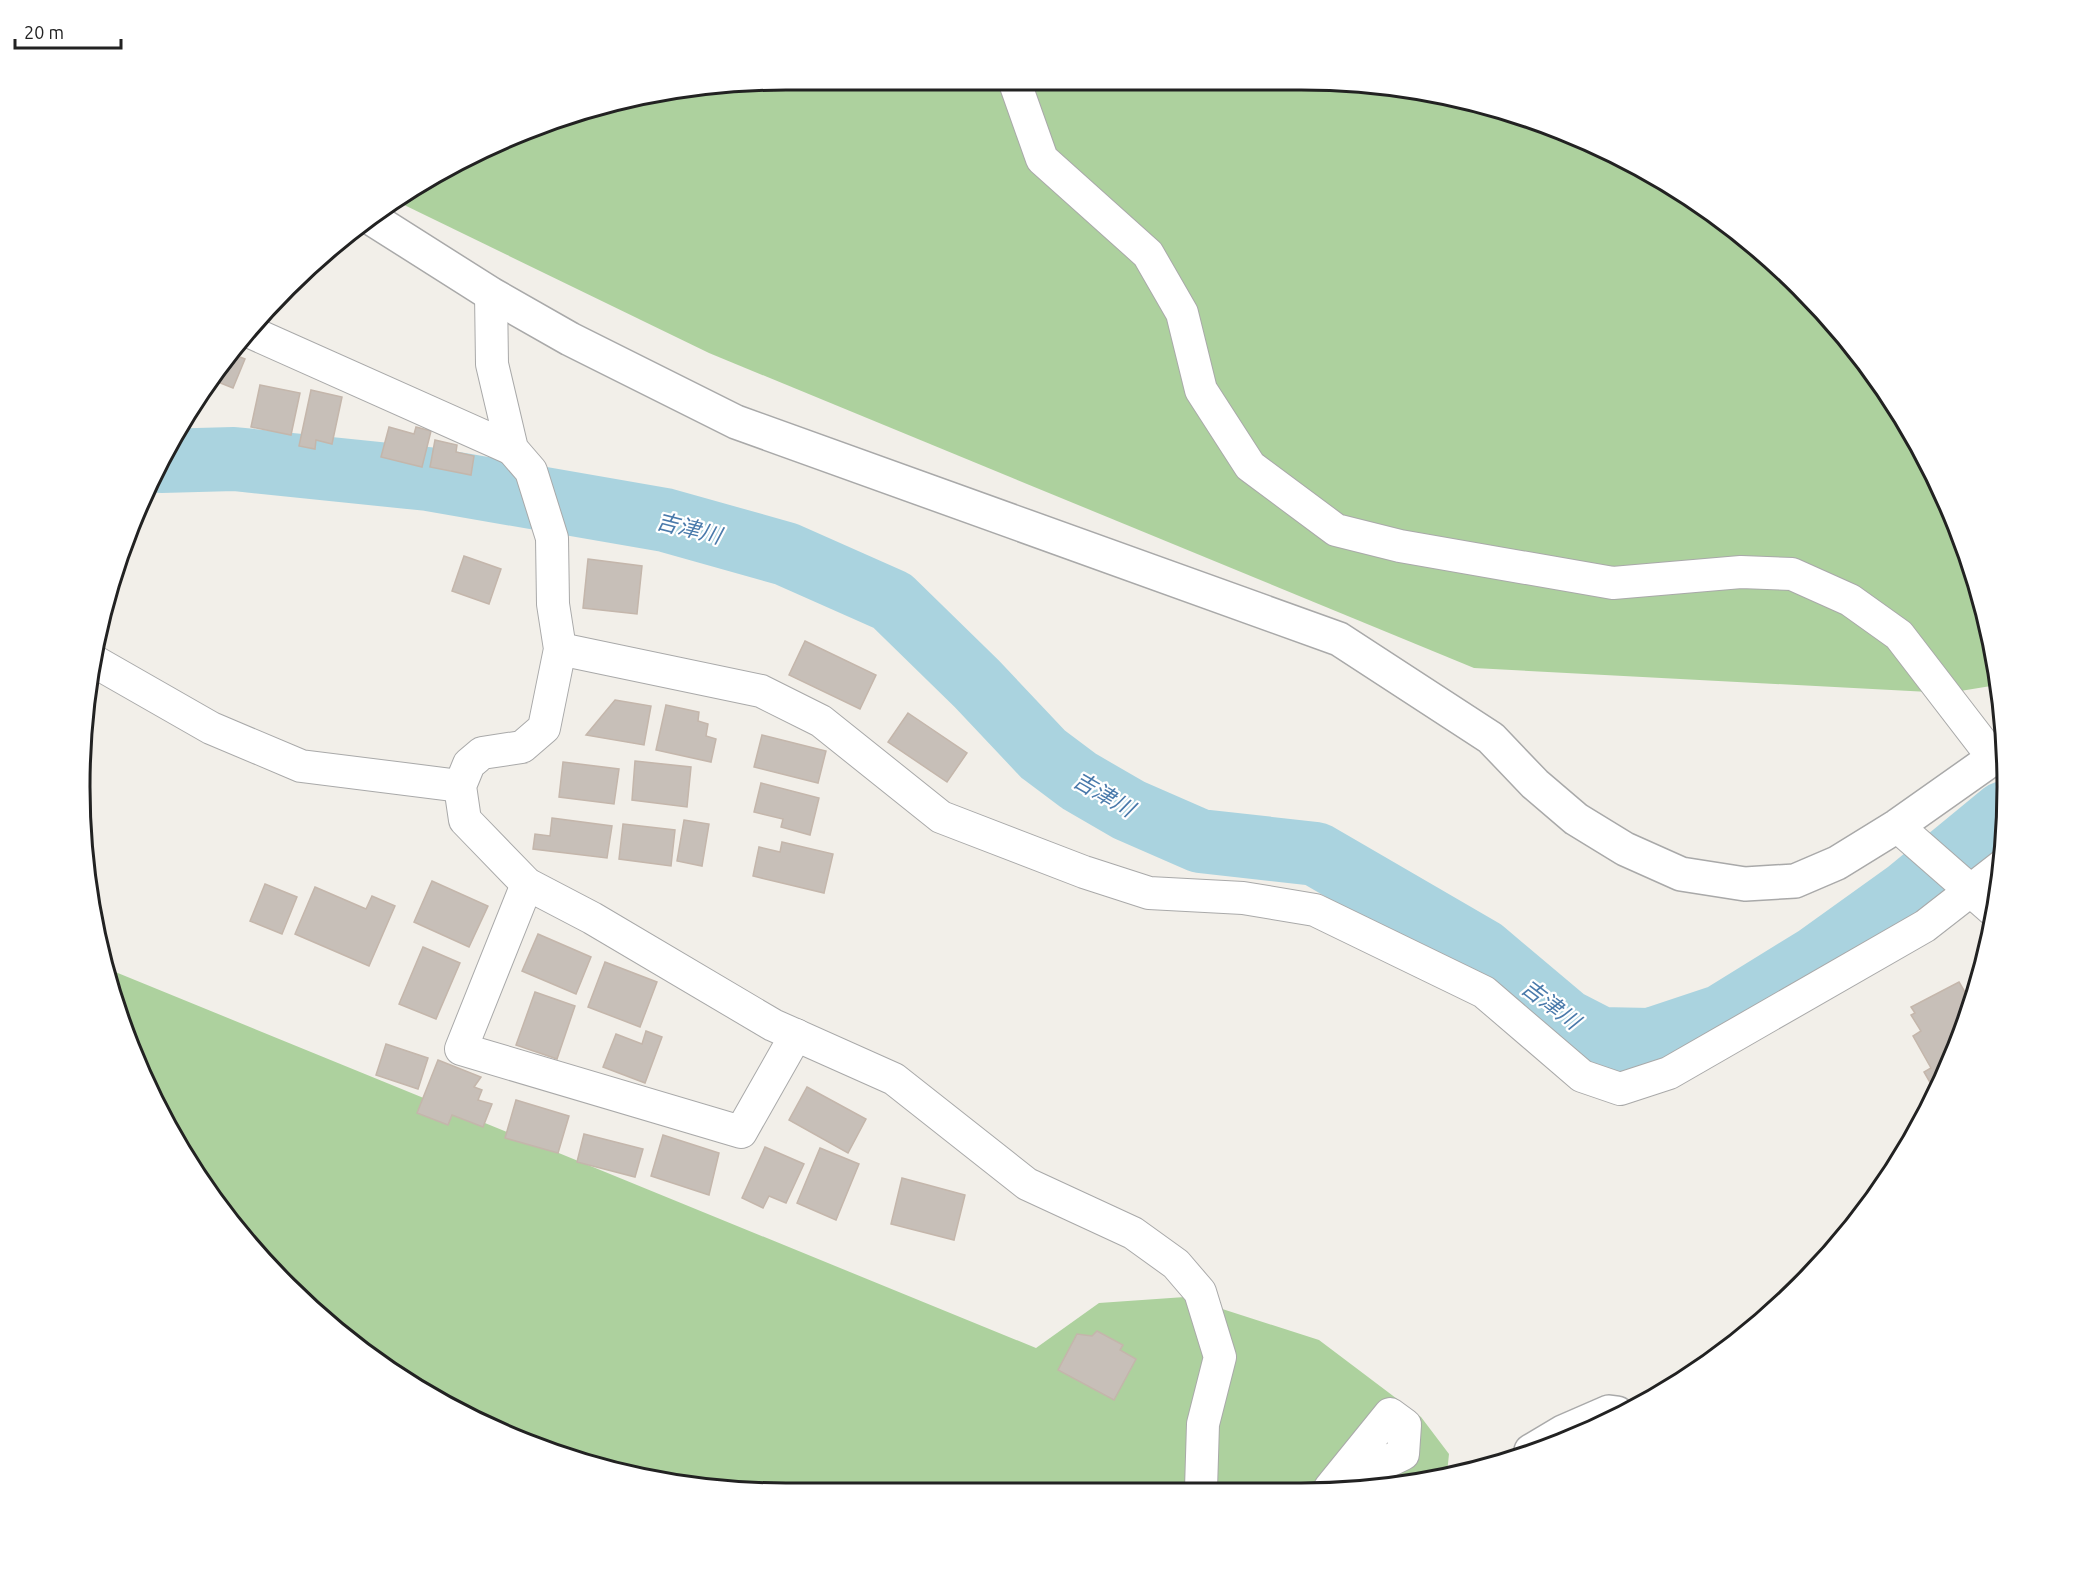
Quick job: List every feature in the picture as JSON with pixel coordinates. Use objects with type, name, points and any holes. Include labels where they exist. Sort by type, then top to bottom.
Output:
[{"type":"street","points":[[1018,90],[1042,159],[1148,254],[1182,313],[1201,390],[1250,466],[1336,530],[1400,546],[1613,583],[1741,572],[1792,574],[1850,600],[1899,635],[1996,750]]},
{"type":"street","points":[[378,223],[491,294],[570,339],[736,422],[1339,639],[1491,738],[1534,784],[1576,819],[1624,849],[1681,874],[1745,885],[1795,881],[1837,863],[1897,826],[1996,755]]},
{"type":"street","points":[[491,294],[492,364],[512,450]]},
{"type":"street","points":[[257,335],[512,450],[531,471],[552,538],[553,604],[560,648],[544,728],[522,747],[482,753],[469,764],[460,786],[465,820],[527,884],[592,918],[773,1025],[894,1079],[1027,1184],[1133,1233],[1176,1264],[1200,1292],[1220,1358],[1203,1424],[1202,1483]]},
{"type":"street","points":[[560,648],[761,691],[821,721],[941,816],[1084,872],[1149,893],[1243,898],[1315,910],[1484,992],[1582,1077],[1620,1089],[1669,1073],[1925,926],[1966,885],[1992,871]]},
{"type":"street","points":[[101,665],[211,728],[301,766],[460,786]]},
{"type":"street","points":[[1897,826],[1987,904]]},
{"type":"street","points":[[527,884],[461,1049],[741,1132],[796,1035]]},
{"type":"street","points":[[1335,1482],[1390,1414],[1404,1425],[1403,1454],[1374,1468],[1369,1479]]},
{"type":"green space","points":[[741,91],[1346,91],[1436,103],[1481,114],[1567,143],[1649,183],[1725,234],[1793,294],[1824,327],[1880,400],[1925,478],[1960,563],[1984,651],[1989,686],[1948,693],[1474,668],[709,353],[404,205],[478,162],[563,127],[651,103]]},
{"type":"green space","points":[[116,972],[1036,1348],[1099,1303],[1185,1297],[1319,1340],[1421,1417],[1449,1454],[1448,1467],[1346,1482],[786,1483],[741,1482],[651,1470],[563,1446],[520,1430],[438,1390],[362,1339],[294,1279],[234,1211],[183,1135],[143,1053]]},
{"type":"building","points":[[239,357],[245,359],[233,388],[219,383]]},
{"type":"building","points":[[260,385],[300,393],[291,435],[251,427]]},
{"type":"building","points":[[311,390],[342,397],[332,444],[316,440],[315,449],[299,446]]},
{"type":"building","points":[[389,427],[414,434],[416,427],[431,431],[422,467],[381,457]]},
{"type":"building","points":[[435,440],[457,445],[456,452],[474,456],[471,475],[430,467]]},
{"type":"building","points":[[464,556],[501,569],[489,604],[452,591]]},
{"type":"building","points":[[588,559],[642,566],[637,614],[583,608]]},
{"type":"building","points":[[805,641],[876,675],[860,709],[789,675]]},
{"type":"building","points":[[615,700],[651,706],[644,745],[586,735]]},
{"type":"building","points":[[666,705],[699,712],[698,721],[708,724],[706,736],[716,739],[711,762],[656,750]]},
{"type":"building","points":[[908,713],[967,753],[947,782],[888,742]]},
{"type":"building","points":[[762,735],[826,751],[818,783],[754,767]]},
{"type":"building","points":[[635,761],[691,767],[687,807],[632,800]]},
{"type":"building","points":[[563,762],[619,769],[614,804],[559,797]]},
{"type":"building","points":[[761,783],[819,798],[810,835],[781,827],[783,819],[754,812]]},
{"type":"building","points":[[552,818],[612,826],[607,858],[533,849],[535,834],[550,836]]},
{"type":"building","points":[[684,820],[709,824],[702,866],[677,861]]},
{"type":"building","points":[[623,824],[675,830],[671,866],[619,859]]},
{"type":"building","points":[[782,842],[833,854],[824,893],[753,876],[759,847],[780,852]]},
{"type":"building","points":[[432,881],[488,906],[469,947],[414,922]]},
{"type":"building","points":[[265,884],[297,897],[282,934],[250,921]]},
{"type":"building","points":[[315,887],[366,909],[372,896],[395,906],[369,966],[295,934]]},
{"type":"building","points":[[538,934],[591,957],[576,994],[522,971]]},
{"type":"building","points":[[423,947],[460,963],[436,1019],[399,1004]]},
{"type":"building","points":[[605,962],[657,982],[640,1027],[588,1007]]},
{"type":"building","points":[[1959,982],[1965,993],[1944,1053],[1930,1083],[1924,1072],[1931,1068],[1913,1036],[1921,1031],[1911,1015],[1915,1013],[1911,1007]]},
{"type":"building","points":[[535,992],[575,1006],[557,1059],[516,1045]]},
{"type":"building","points":[[646,1031],[662,1037],[645,1083],[603,1067],[616,1034],[642,1044]]},
{"type":"building","points":[[386,1044],[428,1058],[418,1089],[376,1075]]},
{"type":"building","points":[[438,1060],[481,1077],[474,1087],[482,1090],[478,1100],[492,1104],[483,1127],[452,1115],[448,1125],[417,1113]]},
{"type":"building","points":[[807,1087],[866,1119],[848,1153],[789,1120]]},
{"type":"building","points":[[516,1100],[569,1116],[558,1153],[505,1138]]},
{"type":"building","points":[[584,1134],[643,1149],[635,1177],[577,1162]]},
{"type":"building","points":[[663,1135],[719,1153],[709,1195],[651,1176]]},
{"type":"building","points":[[765,1147],[804,1164],[786,1203],[769,1196],[763,1208],[742,1198]]},
{"type":"building","points":[[820,1148],[859,1164],[836,1220],[797,1203]]},
{"type":"building","points":[[902,1178],[965,1195],[954,1240],[891,1224]]},
{"type":"building","points":[[1097,1331],[1123,1345],[1120,1350],[1136,1359],[1114,1400],[1058,1370],[1077,1334],[1092,1336]]},
{"type":"waterway","name":"吉津川","points":[[171,461],[234,459],[428,479],[665,520],[786,554],[892,601],[977,684],[1043,754],[1079,781],[1129,810],[1200,841],[1316,854],[1483,951],[1566,1021],[1601,1039],[1650,1040],[1722,1016],[1816,958],[1908,892],[1996,819]]}]
